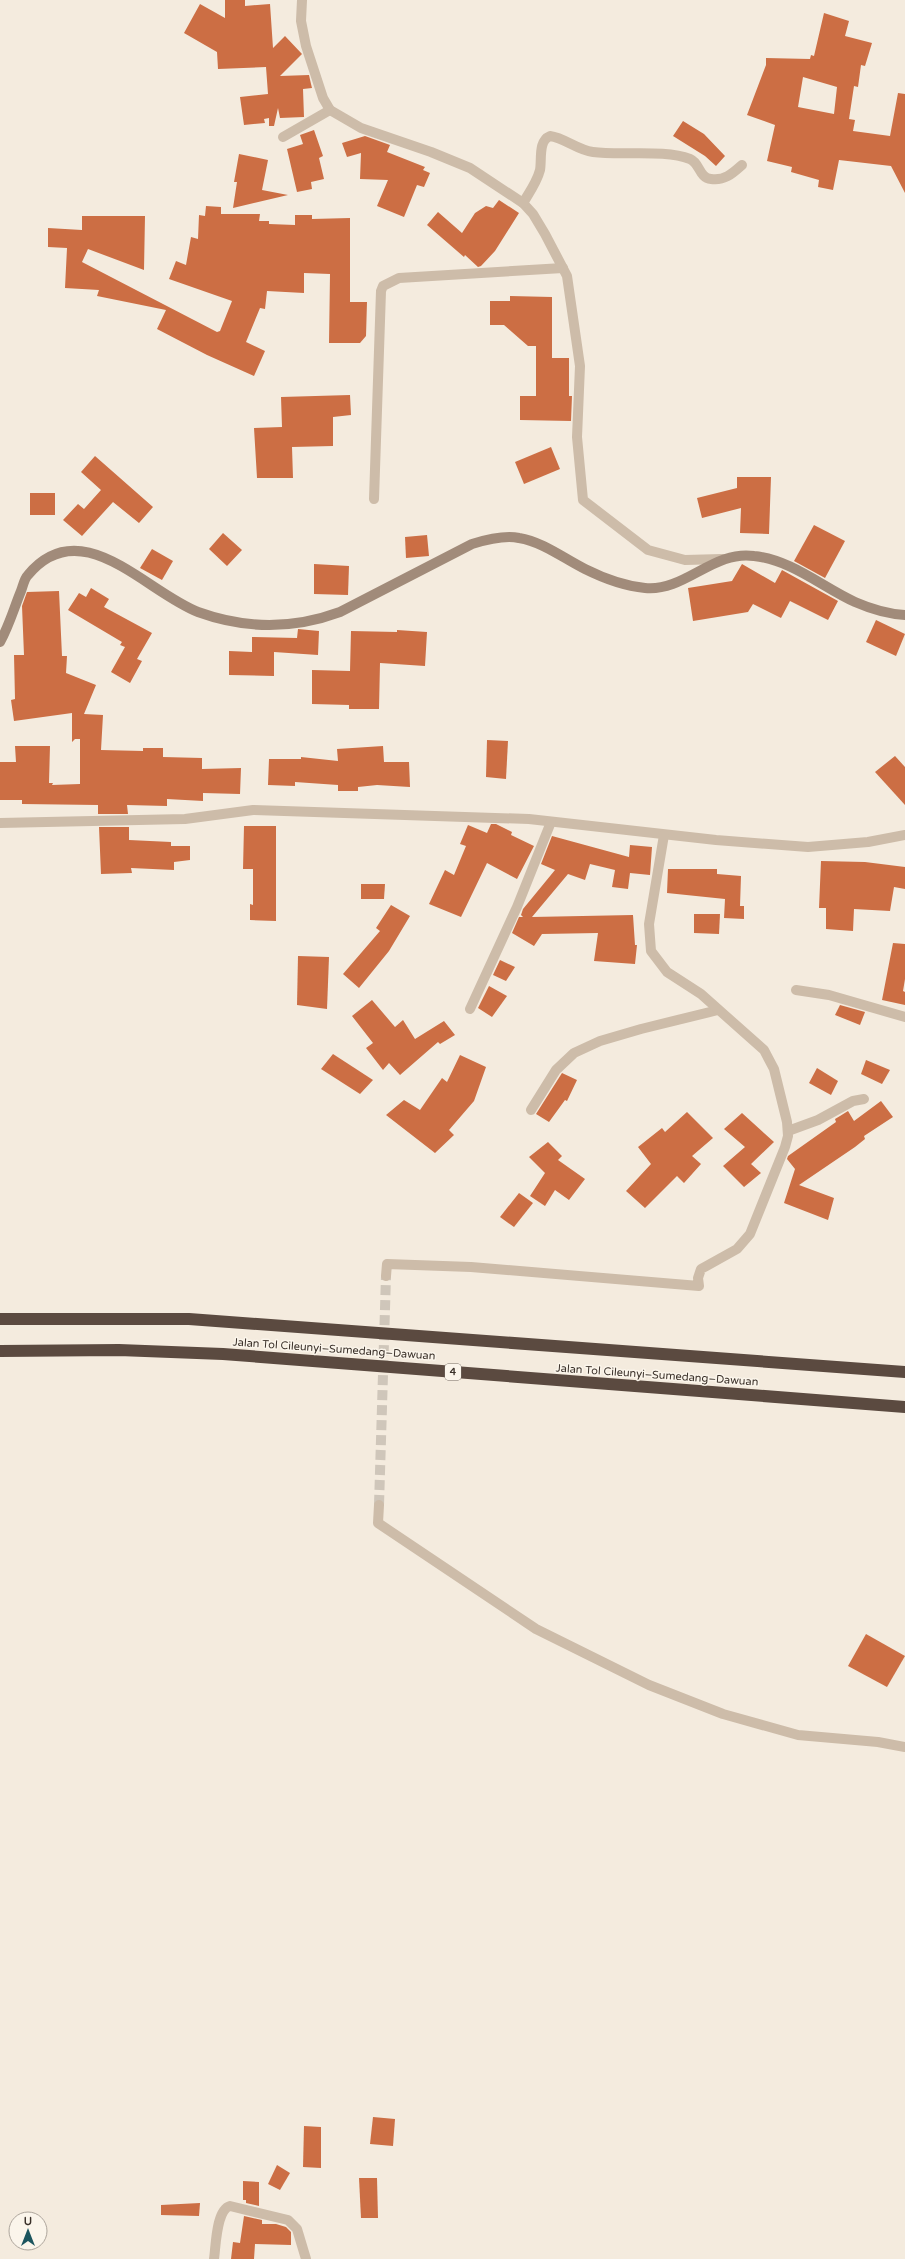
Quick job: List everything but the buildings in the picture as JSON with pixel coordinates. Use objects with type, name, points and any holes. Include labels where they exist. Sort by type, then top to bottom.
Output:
[{"type":"highway","name":"Jalan Tol Cileunyi–Sumedang–Dawuan","points":[[0,1319],[189,1319],[905,1372]]},
{"type":"highway","name":"Jalan Tol Cileunyi–Sumedang–Dawuan","points":[[0,1352],[119,1350],[223,1354],[905,1407]]},
{"type":"main road","points":[[0,642],[26,576],[35,567],[53,555],[70,551],[87,551],[112,560],[162,593],[197,611],[214,617],[263,625],[286,626],[321,619],[340,612],[472,544],[485,540],[518,537],[542,545],[604,577],[648,588],[664,587],[722,559],[734,555],[754,556],[788,565],[855,602],[873,609],[905,615]]},
{"type":"street","points":[[302,0],[301,21],[306,46],[323,98],[330,110],[361,128],[431,152],[470,168],[523,203],[533,214],[567,276],[580,366],[577,437],[583,500],[648,550],[685,560],[722,559]]},
{"type":"street","points":[[283,137],[330,110]]},
{"type":"street","points":[[523,203],[540,170],[542,146],[546,139],[550,136],[592,152],[673,156],[690,159],[697,164],[702,175],[712,179],[730,176],[742,165]]},
{"type":"street","points":[[374,498],[381,291],[384,286],[399,278],[563,268]]},
{"type":"street","points":[[0,823],[185,819],[253,810],[529,819],[664,835],[808,847],[868,842],[905,835]]},
{"type":"street","points":[[470,1009],[517,908],[551,822]]},
{"type":"street","points":[[386,1276],[387,1264],[471,1267],[699,1286],[698,1278],[701,1269],[737,1249],[750,1234],[779,1165],[788,1131],[781,1092],[769,1059],[764,1050],[701,994],[667,972],[651,951],[649,924],[664,835]]},
{"type":"street","points":[[796,990],[829,995],[905,1017]]},
{"type":"street","points":[[531,1110],[556,1070],[574,1053],[600,1041],[718,1010]]},
{"type":"street","points":[[788,1131],[818,1120],[853,1101],[864,1099]]},
{"type":"street","points":[[379,1504],[378,1523],[536,1629],[649,1685],[723,1714],[798,1735],[878,1742],[905,1746]]},
{"type":"street","points":[[214,2259],[220,2216],[225,2208],[230,2206],[288,2220],[297,2229],[306,2259]]},
{"type":"tunnel","points":[[379,1505],[386,1276]]}]
